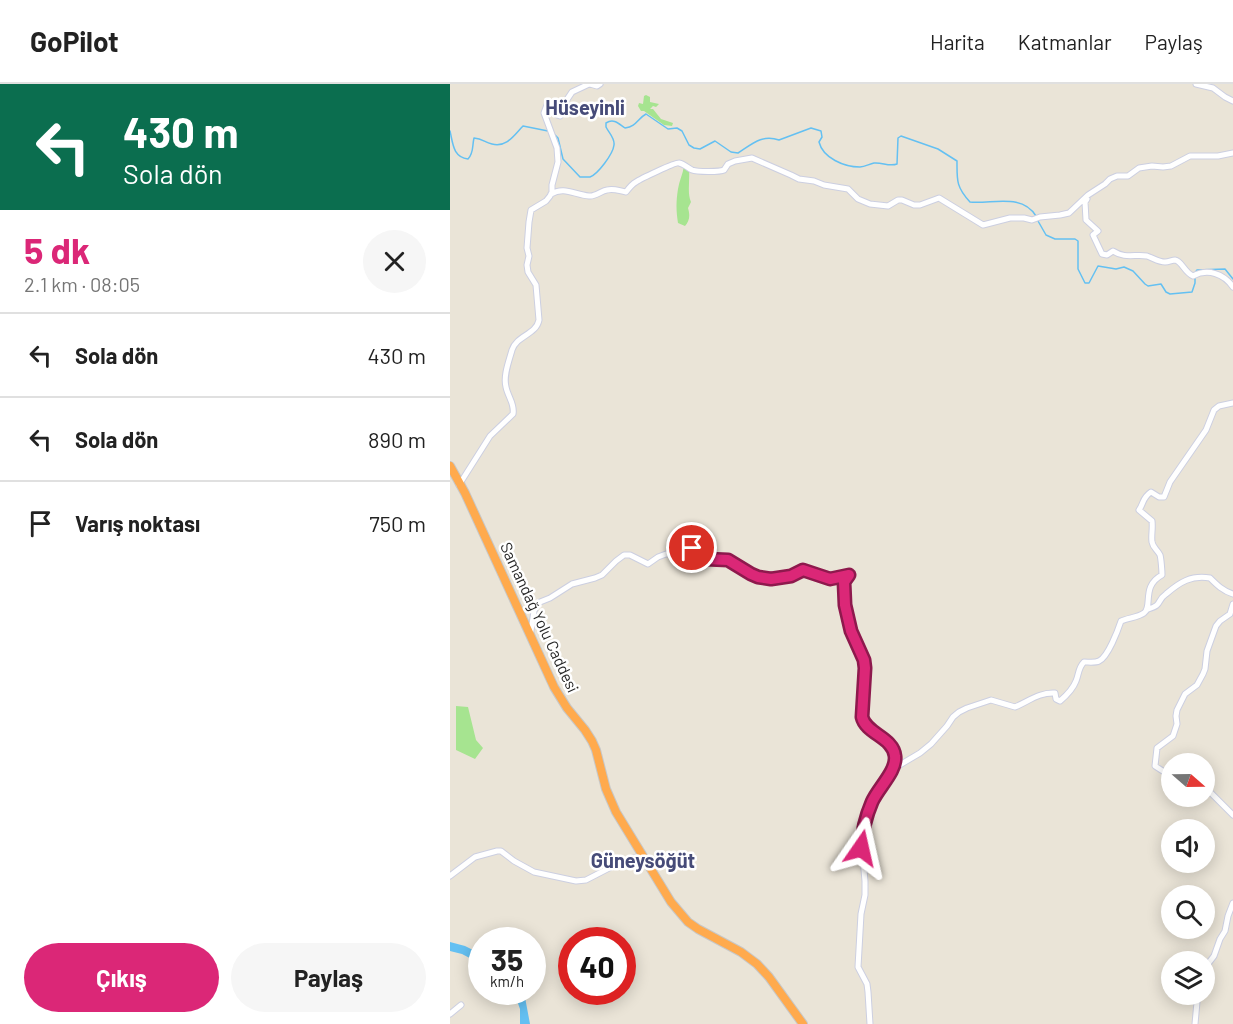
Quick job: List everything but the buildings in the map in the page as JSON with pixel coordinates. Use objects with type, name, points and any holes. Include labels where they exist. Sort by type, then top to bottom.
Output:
[{"type":"highway","name":"Samandağ Yolu Caddesi","points":[[450,466],[554,687],[592,741],[606,789],[616,812],[671,902],[688,922],[741,952],[757,964],[769,977],[801,1024]]},
{"type":"highway","name":"Samandağ Yolu Caddesi","points":[[450,472],[459,485],[555,694],[590,744],[600,784],[609,807],[671,907],[701,934],[753,964],[768,979],[801,1024]]},
{"type":"street","points":[[551,194],[558,155],[544,113],[547,105],[560,116],[572,92],[590,84],[597,87],[600,84]]},
{"type":"street","points":[[1196,84],[1213,88],[1233,101]]},
{"type":"street","points":[[459,485],[490,436],[513,414],[513,404],[505,383],[513,347],[517,341],[535,330],[539,320],[536,285],[528,273],[527,265],[531,210],[546,201],[556,191],[563,190],[589,196],[606,190],[618,189],[626,192],[639,179],[674,164],[681,163],[694,170],[722,172],[728,164],[748,158],[799,179],[848,189],[858,199],[870,204],[888,206],[902,200],[920,205],[939,198],[981,225],[986,225],[1010,218],[1036,219],[1069,213],[1110,179],[1117,176],[1128,176],[1139,168],[1152,166],[1163,168],[1190,156],[1218,156],[1233,153]]},
{"type":"street","points":[[1091,193],[1092,195],[1085,202],[1086,220],[1098,231],[1093,236],[1102,254],[1107,255],[1113,251],[1129,256],[1146,256],[1162,262],[1176,260],[1193,276],[1201,272],[1218,274],[1226,278],[1233,287]]},
{"type":"street","points":[[1148,609],[1151,583],[1162,573],[1160,555],[1153,546],[1151,537],[1152,521],[1139,510],[1142,502],[1151,492],[1164,497],[1170,482],[1207,427],[1214,410],[1219,406],[1233,403]]},
{"type":"street","points":[[529,633],[537,604],[572,584],[602,575],[624,555],[630,555],[648,564],[658,556],[673,554],[690,547],[697,549],[706,559],[728,560],[758,577],[771,579],[791,576],[803,570],[830,579],[849,575],[844,582],[845,605],[851,631],[864,660],[865,668],[863,722],[884,739],[895,753],[893,769],[872,802],[861,848],[865,895],[861,914],[858,967],[867,984],[870,1024]]},
{"type":"street","points":[[893,769],[918,754],[930,744],[953,717],[967,708],[991,700],[1015,707],[1049,693],[1055,693],[1056,699],[1060,701],[1075,684],[1081,665],[1084,662],[1098,662],[1103,657],[1117,634],[1121,621],[1144,614],[1148,609],[1157,606],[1177,584],[1194,577],[1210,578],[1218,587],[1233,594]]},
{"type":"street","points":[[1161,770],[1155,766],[1157,748],[1173,736],[1177,724],[1177,710],[1185,694],[1197,685],[1203,674],[1207,651],[1216,626],[1230,615],[1233,604]]},
{"type":"street","points":[[1215,797],[1233,814]]},
{"type":"street","points":[[450,876],[476,857],[497,851],[501,851],[534,872],[576,881],[586,880],[617,864],[640,856]]},
{"type":"street","points":[[1215,953],[1225,932],[1233,903]]},
{"type":"street","points":[[450,1014],[461,1005]]},
{"type":"street","points":[[1195,1024],[1197,1005]]},
{"type":"green space","points":[[646,95],[650,97],[650,102],[659,104],[650,109],[653,109],[661,119],[673,123],[672,126],[664,125],[641,111],[638,106],[639,103],[643,104]]},
{"type":"green space","points":[[684,166],[689,170],[691,202],[688,208],[689,220],[685,226],[678,223],[676,206]]},
{"type":"green space","points":[[456,706],[468,707],[476,740],[483,748],[475,759],[456,750]]},
{"type":"water","points":[[450,942],[465,946],[468,948],[468,957],[462,954],[450,951]]},
{"type":"water","points":[[519,1005],[526,1005],[530,1024],[520,1024]]},
{"type":"waterway","points":[[553,133],[558,138],[563,159],[580,177],[593,175],[601,168],[613,149],[613,138],[606,123],[614,121],[625,128],[632,126],[646,114],[668,129],[677,128],[682,131],[689,145],[694,148],[700,149],[715,141],[731,152],[738,153],[762,139],[779,140],[811,128],[821,131],[822,137],[819,142],[825,153],[841,163],[854,167],[874,163],[897,164],[898,138],[901,136],[938,149],[957,161],[958,183],[970,202],[1015,202],[1023,204],[1036,216]]},
{"type":"waterway","points":[[450,131],[457,153],[468,159],[472,152],[474,138],[497,145],[510,140],[523,126],[548,131]]},
{"type":"waterway","points":[[1038,221],[1046,235],[1055,239],[1078,241],[1078,269],[1085,283],[1089,283],[1098,266],[1116,269],[1124,267],[1133,271],[1148,286],[1161,284],[1170,294],[1192,292],[1195,277]]},
{"type":"waterway","points":[[1195,273],[1197,270],[1225,269],[1233,279]]},
{"type":"district","name":"Hüseyinli","points":[[585,107]]},
{"type":"district","name":"Güneysöğüt","points":[[643,860]]},
{"type":"route","points":[[692,548],[697,549],[706,559],[728,560],[758,577],[771,579],[791,576],[803,570],[830,579],[849,575],[844,582],[845,605],[851,631],[864,660],[865,668],[863,722],[884,739],[895,753],[893,769],[869,810],[861,848]]}]
